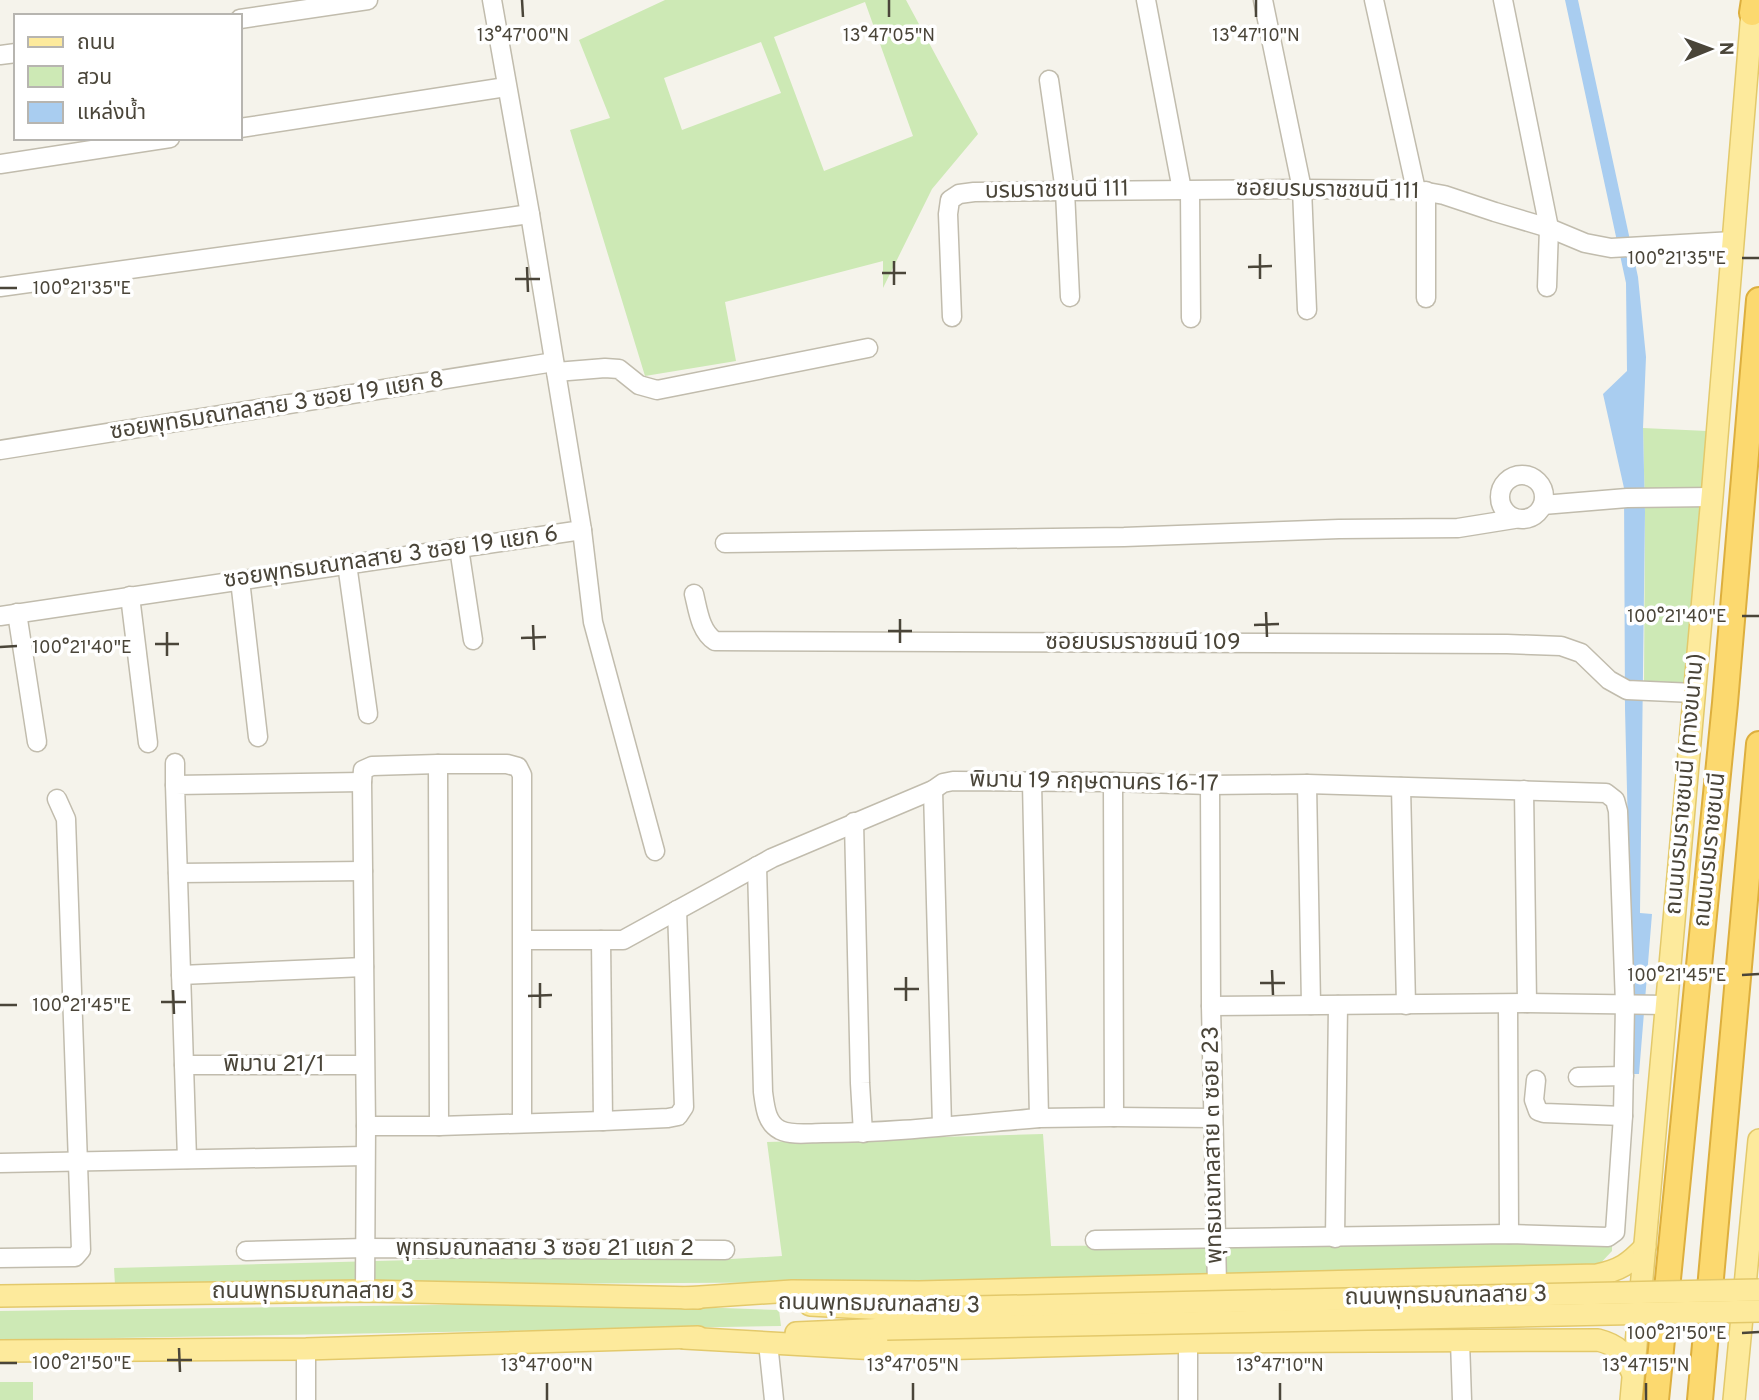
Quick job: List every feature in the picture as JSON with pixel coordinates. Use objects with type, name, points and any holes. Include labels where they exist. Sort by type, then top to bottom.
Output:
[{"type":"highway","name":"ถนนบรมราชชนนี","points":[[1656,1400],[1725,703],[1759,300]]},
{"type":"highway","name":"ถนนบรมราชชนนี","points":[[1700,1400],[1759,744]]},
{"type":"main road","name":"ถนนบรมราชชนนี (ทางขนาน)","points":[[1631,1400],[1645,1247],[1657,1005],[1693,694],[1712,497],[1753,4]]},
{"type":"main road","points":[[1734,1400],[1758,1152]]},
{"type":"main road","points":[[1750,1221],[1754,1240],[1759,1248]]},
{"type":"main road","points":[[685,1298],[792,1291],[919,1293],[1597,1275],[1620,1269],[1645,1247]]},
{"type":"main road","points":[[1504,1340],[1524,1334],[1536,1321],[1537,1295],[1518,1277]]},
{"type":"main road","name":"ถนนพุทธมณฑลสาย 3","points":[[0,1296],[365,1290],[685,1298],[887,1319],[1759,1311]]},
{"type":"main road","name":"ถนนพุทธมณฑลสาย 3","points":[[0,1351],[306,1349],[684,1338],[887,1319],[1759,1290]]},
{"type":"main road","points":[[1737,1366],[1747,1347],[1759,1335]]},
{"type":"main road","points":[[684,1338],[895,1350],[1188,1342],[1598,1340],[1613,1343],[1625,1356],[1633,1374]]},
{"type":"street","points":[[242,19],[368,0]]},
{"type":"street","name":"ซอยพุทธมณฑลสาย 3 ซอย 19 แยก 6","points":[[8,615],[582,530],[492,0]]},
{"type":"street","points":[[1146,0],[1179,190],[1191,318]]},
{"type":"street","points":[[1263,0],[1302,189],[1307,310]]},
{"type":"street","points":[[1374,0],[1421,190],[1426,298]]},
{"type":"street","points":[[1503,0],[1549,228],[1547,287]]},
{"type":"street","points":[[1049,80],[1065,191],[1070,297]]},
{"type":"street","points":[[242,128],[506,87]]},
{"type":"street","points":[[0,164],[157,140]]},
{"type":"street","name":"ซอยบรมราชชนนี 111","points":[[1179,190],[1421,190],[1549,228],[1585,243],[1611,248],[1733,241]]},
{"type":"street","name":"บรมราชชนนี 111","points":[[952,317],[948,214],[950,200],[959,194],[1179,190]]},
{"type":"street","points":[[0,287],[530,214]]},
{"type":"street","name":"ซอยพุทธมณฑลสาย 3 ซอย 19 แยก 8","points":[[0,450],[555,367],[619,369],[639,385],[657,390],[868,348]]},
{"type":"street","points":[[725,543],[1124,537],[1326,529],[1458,528],[1532,518],[1543,505],[1545,495],[1536,479],[1527,475],[1518,474],[1508,478],[1499,495],[1506,513],[1514,519]]},
{"type":"street","points":[[1543,505],[1627,498],[1712,497]]},
{"type":"street","points":[[582,530],[593,622],[655,851]]},
{"type":"street","points":[[459,548],[473,640]]},
{"type":"street","points":[[347,564],[368,714]]},
{"type":"street","points":[[240,580],[258,737]]},
{"type":"street","name":"ซอยบรมราชชนนี 109","points":[[694,594],[702,627],[715,641],[1480,643],[1561,646],[1581,653],[1609,681],[1636,690],[1693,694]]},
{"type":"street","points":[[130,596],[148,743]]},
{"type":"street","points":[[8,615],[37,742]]},
{"type":"street","points":[[175,763],[187,1159]]},
{"type":"street","points":[[438,764],[439,1126]]},
{"type":"street","points":[[365,1290],[362,782],[363,770],[372,766],[507,764],[518,767],[522,775],[523,1123]]},
{"type":"street","name":"พิมาน 19 กฤษดานคร 16-17","points":[[523,940],[623,940],[772,858],[953,781],[1210,785],[1307,783],[1606,793],[1615,800],[1618,811],[1625,1004]]},
{"type":"street","points":[[175,785],[362,782]]},
{"type":"street","points":[[1032,782],[1039,1118]]},
{"type":"street","points":[[1113,782],[1114,1116]]},
{"type":"street","points":[[1307,783],[1311,1005]]},
{"type":"street","name":"พุทธมณฑลสาย ๓ ซอย 23","points":[[1210,785],[1217,1285]]},
{"type":"street","points":[[1401,786],[1406,1005]]},
{"type":"street","points":[[933,790],[942,1126]]},
{"type":"street","points":[[1524,790],[1527,1003]]},
{"type":"street","points":[[0,1258],[75,1257],[80,1250],[66,819],[57,799]]},
{"type":"street","points":[[855,822],[863,1133]]},
{"type":"street","points":[[757,866],[763,1093],[771,1124],[779,1130],[792,1133],[863,1133],[1039,1118],[1213,1118]]},
{"type":"street","points":[[178,873],[363,871]]},
{"type":"street","points":[[366,1126],[603,1121],[678,1116],[684,1107],[677,910]]},
{"type":"street","points":[[601,940],[603,1121]]},
{"type":"street","points":[[181,975],[364,967]]},
{"type":"street","points":[[1211,1006],[1527,1003],[1657,1005]]},
{"type":"street","points":[[1508,1004],[1509,1234]]},
{"type":"street","points":[[1095,1240],[1509,1234],[1608,1237],[1615,1232],[1623,1116],[1625,1004]]},
{"type":"street","points":[[1335,1237],[1338,1005]]},
{"type":"street","name":"พิมาน 21/1","points":[[184,1065],[364,1065]]},
{"type":"street","points":[[1578,1077],[1624,1076]]},
{"type":"street","points":[[1536,1080],[1534,1100],[1538,1111],[1623,1116]]},
{"type":"street","points":[[0,1163],[365,1156]]},
{"type":"street","name":"พุทธมณฑลสาย 3 ซอย 21 แยก 2","points":[[246,1251],[365,1248],[725,1250]]},
{"type":"street","points":[[1461,1341],[1461,1400]]},
{"type":"street","points":[[1188,1342],[1188,1400]]},
{"type":"street","points":[[768,1343],[774,1400]]},
{"type":"street","points":[[306,1349],[306,1400]]},
{"type":"green space","points":[[665,0],[906,0],[978,134],[932,189],[883,288],[883,261],[725,302],[736,361],[645,376],[570,130],[610,118],[579,40]],"holes":[[[865,2],[913,136],[824,171],[774,37]],[[761,42],[781,93],[682,130],[664,78]]]},
{"type":"green space","points":[[1643,428],[1707,431],[1685,686],[1644,685]]},
{"type":"green space","points":[[1043,1134],[1051,1246],[1612,1241],[1612,1251],[1595,1269],[1061,1281],[115,1285],[114,1268],[489,1258],[731,1259],[782,1256],[767,1142]]},
{"type":"green space","points":[[586,1303],[779,1310],[781,1326],[0,1340],[0,1311]]},
{"type":"green space","points":[[0,1382],[33,1382],[33,1400],[0,1400]]},
{"type":"water","points":[[1565,0],[1578,0],[1638,277],[1646,357],[1643,428],[1645,512],[1640,913],[1652,914],[1639,1074],[1634,1074],[1625,709],[1624,488],[1603,394],[1627,371],[1626,283]]}]
